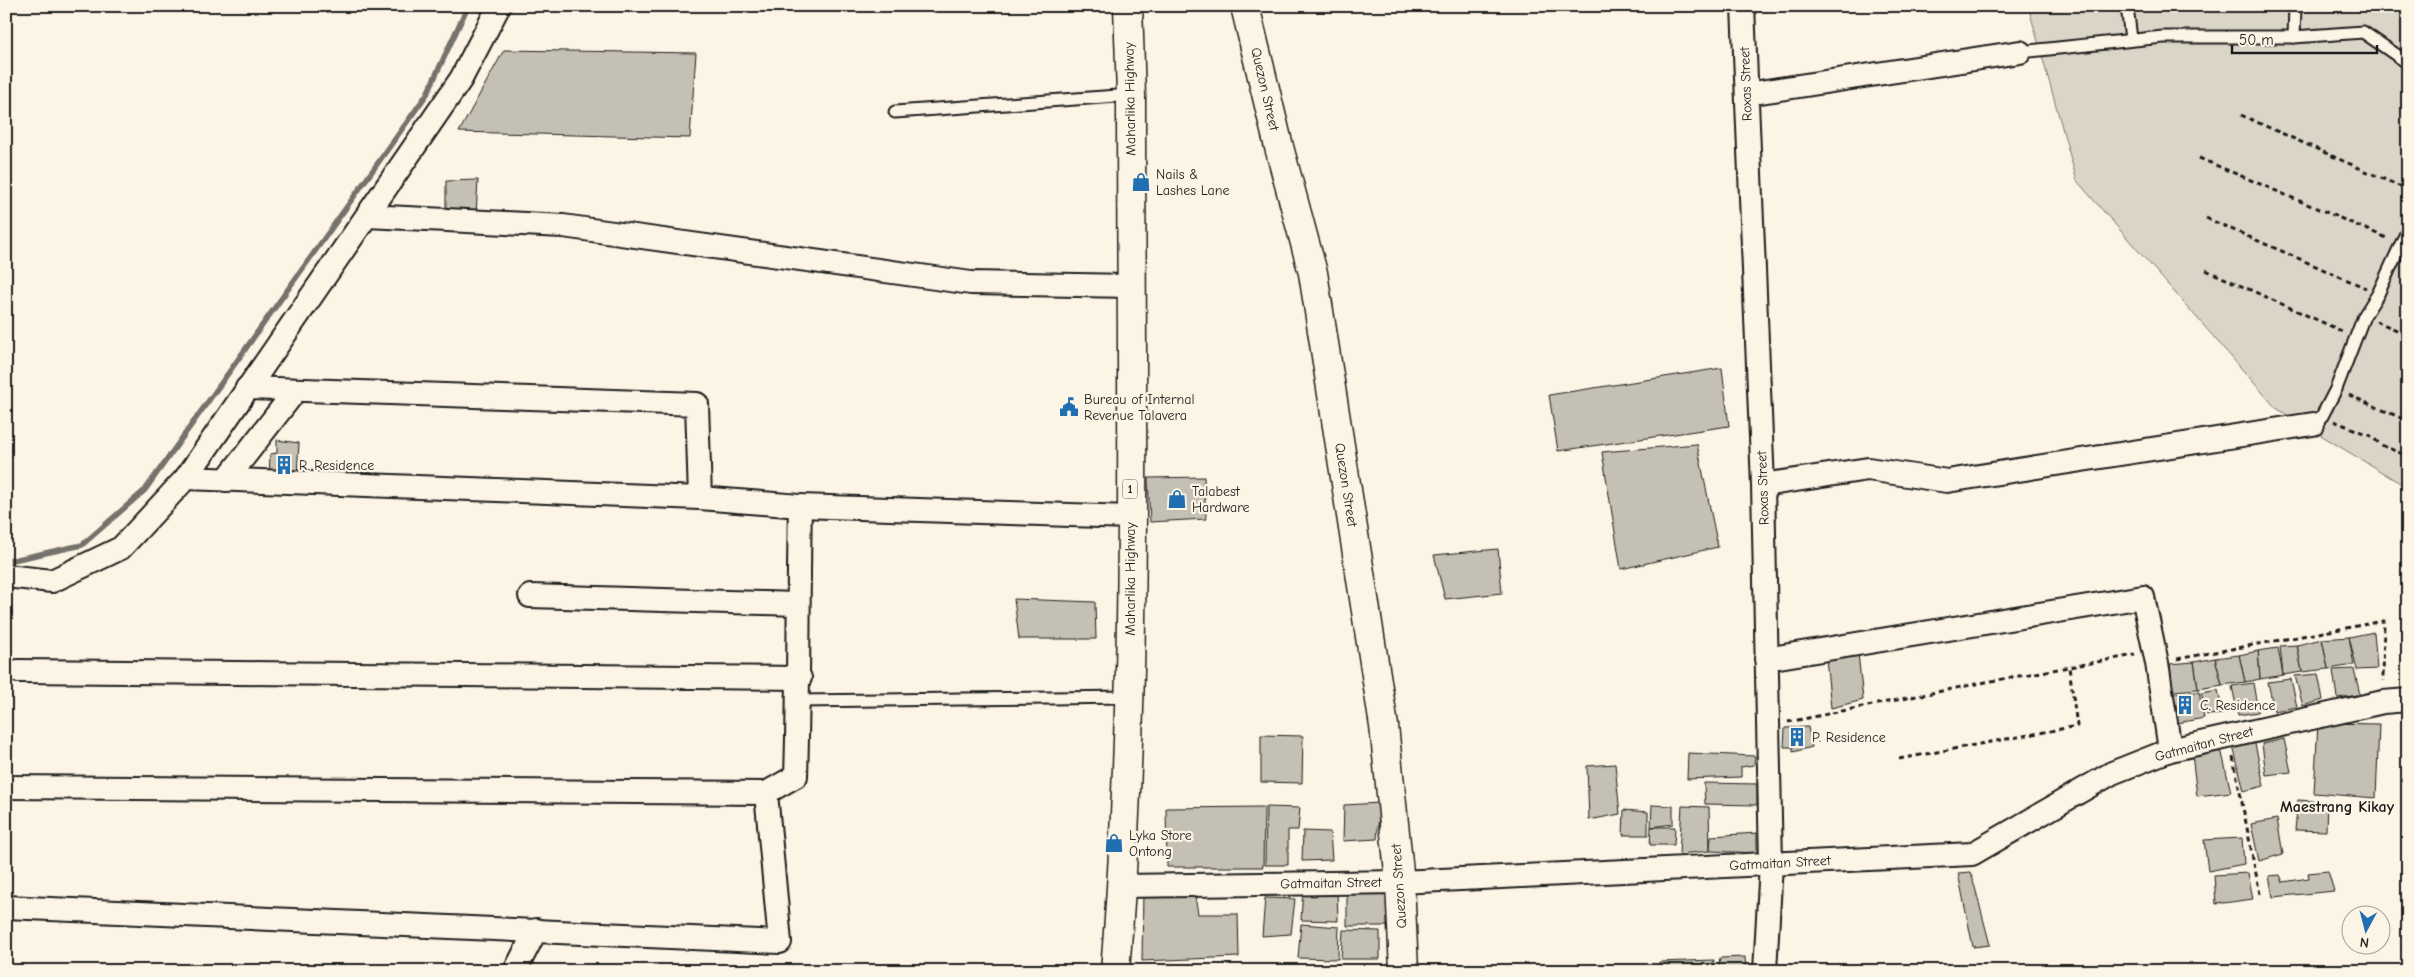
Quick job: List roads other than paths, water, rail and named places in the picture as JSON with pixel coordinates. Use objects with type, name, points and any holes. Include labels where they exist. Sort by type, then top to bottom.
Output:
[{"type":"main road","name":"Maharlika Highway","points":[[1115,971],[1122,886],[1130,697],[1131,95],[1128,6]]},
{"type":"main road","name":"Quezon Street","points":[[1245,6],[1279,147],[1313,273],[1384,726],[1400,882],[1404,971]]},
{"type":"street","points":[[6,576],[52,581],[121,548],[186,478],[461,79],[499,6]]},
{"type":"street","name":"Roxas Street","points":[[1743,6],[1764,485],[1771,864],[1765,971]]},
{"type":"street","points":[[1747,94],[2020,52]]},
{"type":"street","points":[[367,216],[563,226],[971,283],[1131,286]]},
{"type":"street","points":[[247,388],[697,404],[700,498]]},
{"type":"street","points":[[226,480],[296,390]]},
{"type":"street","points":[[1764,485],[1868,469],[1947,481],[2318,420]]},
{"type":"street","points":[[186,478],[700,498],[800,506],[1130,517]]},
{"type":"street","points":[[6,787],[766,792],[796,776],[800,678],[798,604],[800,506]]},
{"type":"street","points":[[530,596],[798,604]]},
{"type":"street","points":[[1766,659],[2143,597],[2170,750]]},
{"type":"street","points":[[18,671],[800,678]]},
{"type":"street","name":"Gatmaitan Street","points":[[1122,886],[1400,882],[1972,854],[2112,772],[2170,750],[2382,702],[2408,700]]},
{"type":"street","points":[[6,907],[780,942],[766,792]]},
{"type":"street","points":[[515,971],[536,930]]},
{"type":"lane","points":[[2127,6],[2130,39]]},
{"type":"lane","points":[[2294,37],[2295,6]]},
{"type":"lane","points":[[2020,52],[2163,37],[2294,37],[2363,32],[2408,63]]},
{"type":"lane","points":[[895,112],[1131,95]]},
{"type":"lane","points":[[2318,420],[2336,389],[2364,316],[2378,294],[2408,229]]},
{"type":"lane","points":[[799,701],[1130,697]]},
{"type":"waterway","points":[[6,559],[13,560],[82,545],[145,490],[427,94],[468,6]]},
{"type":"place","name":"Nails & Lashes Lane","points":[[1141,182]]},
{"type":"place","name":"Bureau of Internal Revenue Talavera","points":[[1069,407]]},
{"type":"place","name":"R. Residence","points":[[284,465]]},
{"type":"place","name":"Talabest Hardware","points":[[1177,499]]},
{"type":"place","name":"C. Residence","points":[[2185,705]]},
{"type":"place","name":"P. Residence","points":[[1797,737]]},
{"type":"place","name":"Lyka Store Ontong","points":[[1114,843]]},
{"type":"district","name":"Maestrang Kikay","points":[[2337,807]]}]
